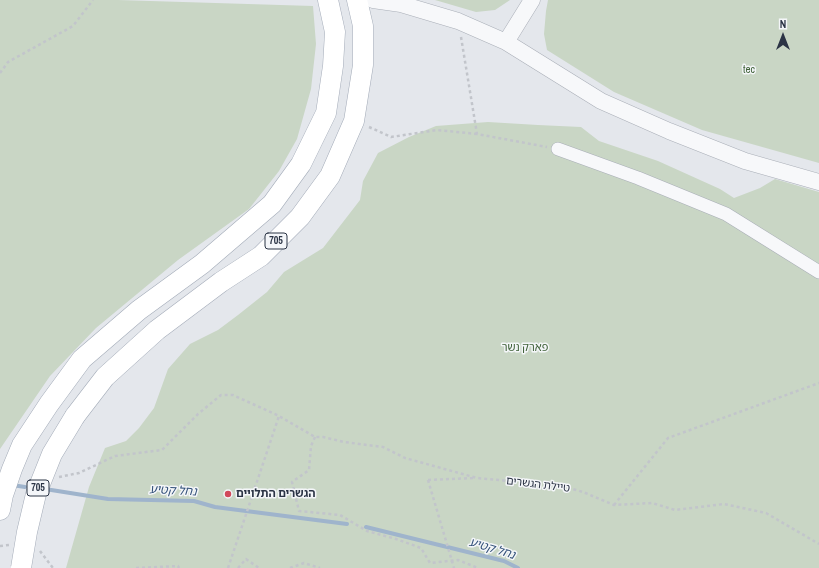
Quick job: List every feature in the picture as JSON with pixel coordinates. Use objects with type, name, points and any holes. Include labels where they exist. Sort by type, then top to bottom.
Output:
[{"type":"main road","points":[[0,510],[3,495],[22,445],[49,404],[82,359],[139,310],[202,264],[272,204],[301,164],[326,113],[333,66],[335,32],[328,0]]},
{"type":"main road","name":"705","points":[[21,568],[27,532],[36,494],[52,454],[75,416],[106,377],[157,330],[221,282],[261,256],[300,217],[330,176],[354,121],[363,65],[363,26],[357,0]]},
{"type":"street","points":[[373,0],[401,4],[458,21],[506,42],[601,101],[669,131],[746,161],[819,182]]},
{"type":"street","points":[[506,42],[532,0]]},
{"type":"street","points":[[558,149],[638,178],[726,214],[819,272]]},
{"type":"path","points":[[0,73],[8,62],[73,26],[93,0]]},
{"type":"path","points":[[458,21],[477,134]]},
{"type":"path","points":[[354,121],[391,137],[437,130],[477,134],[558,149]]},
{"type":"path","points":[[614,505],[668,438],[819,383]]},
{"type":"path","name":"טיילת הגשרים","points":[[53,479],[79,473],[115,456],[162,450],[198,414],[221,394],[233,394],[280,416],[315,437],[383,447],[405,458],[476,478],[562,486],[583,492],[614,505],[652,504],[675,510],[724,504],[766,513],[819,544]]},
{"type":"path","points":[[228,568],[280,416]]},
{"type":"path","points":[[315,437],[311,446],[309,470],[292,482],[299,511],[340,515],[367,531],[421,548],[430,563],[458,560],[478,568]]},
{"type":"path","points":[[454,568],[428,480],[476,478]]},
{"type":"path","points":[[38,548],[53,568]]},
{"type":"path","points":[[238,568],[246,559],[259,568]]},
{"type":"path","points":[[290,568],[304,563],[320,568]]},
{"type":"path","points":[[136,568],[178,566],[179,568]]},
{"type":"green space","points":[[0,0],[118,0],[313,6],[316,44],[311,89],[297,139],[279,171],[249,209],[178,260],[96,328],[50,376],[0,449]]},
{"type":"green space","points":[[435,0],[510,0],[495,10],[476,12]]},
{"type":"green space","name":"tec","points":[[548,0],[819,0],[819,163],[702,130],[614,92],[547,50],[544,34]]},
{"type":"green space","name":"פארק נשר","points":[[488,122],[581,127],[599,141],[658,161],[720,189],[734,198],[760,188],[775,179],[819,192],[819,568],[66,568],[89,487],[105,448],[126,441],[139,428],[154,408],[168,369],[190,344],[218,330],[267,292],[284,272],[323,248],[360,200],[363,181],[378,153],[409,137],[436,126]]},
{"type":"waterway","name":"נחל קטיע","points":[[12,485],[25,487]]},
{"type":"waterway","name":"נחל קטיע","points":[[45,489],[108,499],[194,501],[215,507],[347,524]]},
{"type":"waterway","name":"נחל קטיע","points":[[366,527],[504,561],[518,568]]},
{"type":"place","name":"הגשרים התלויים","points":[[228,494]]}]
